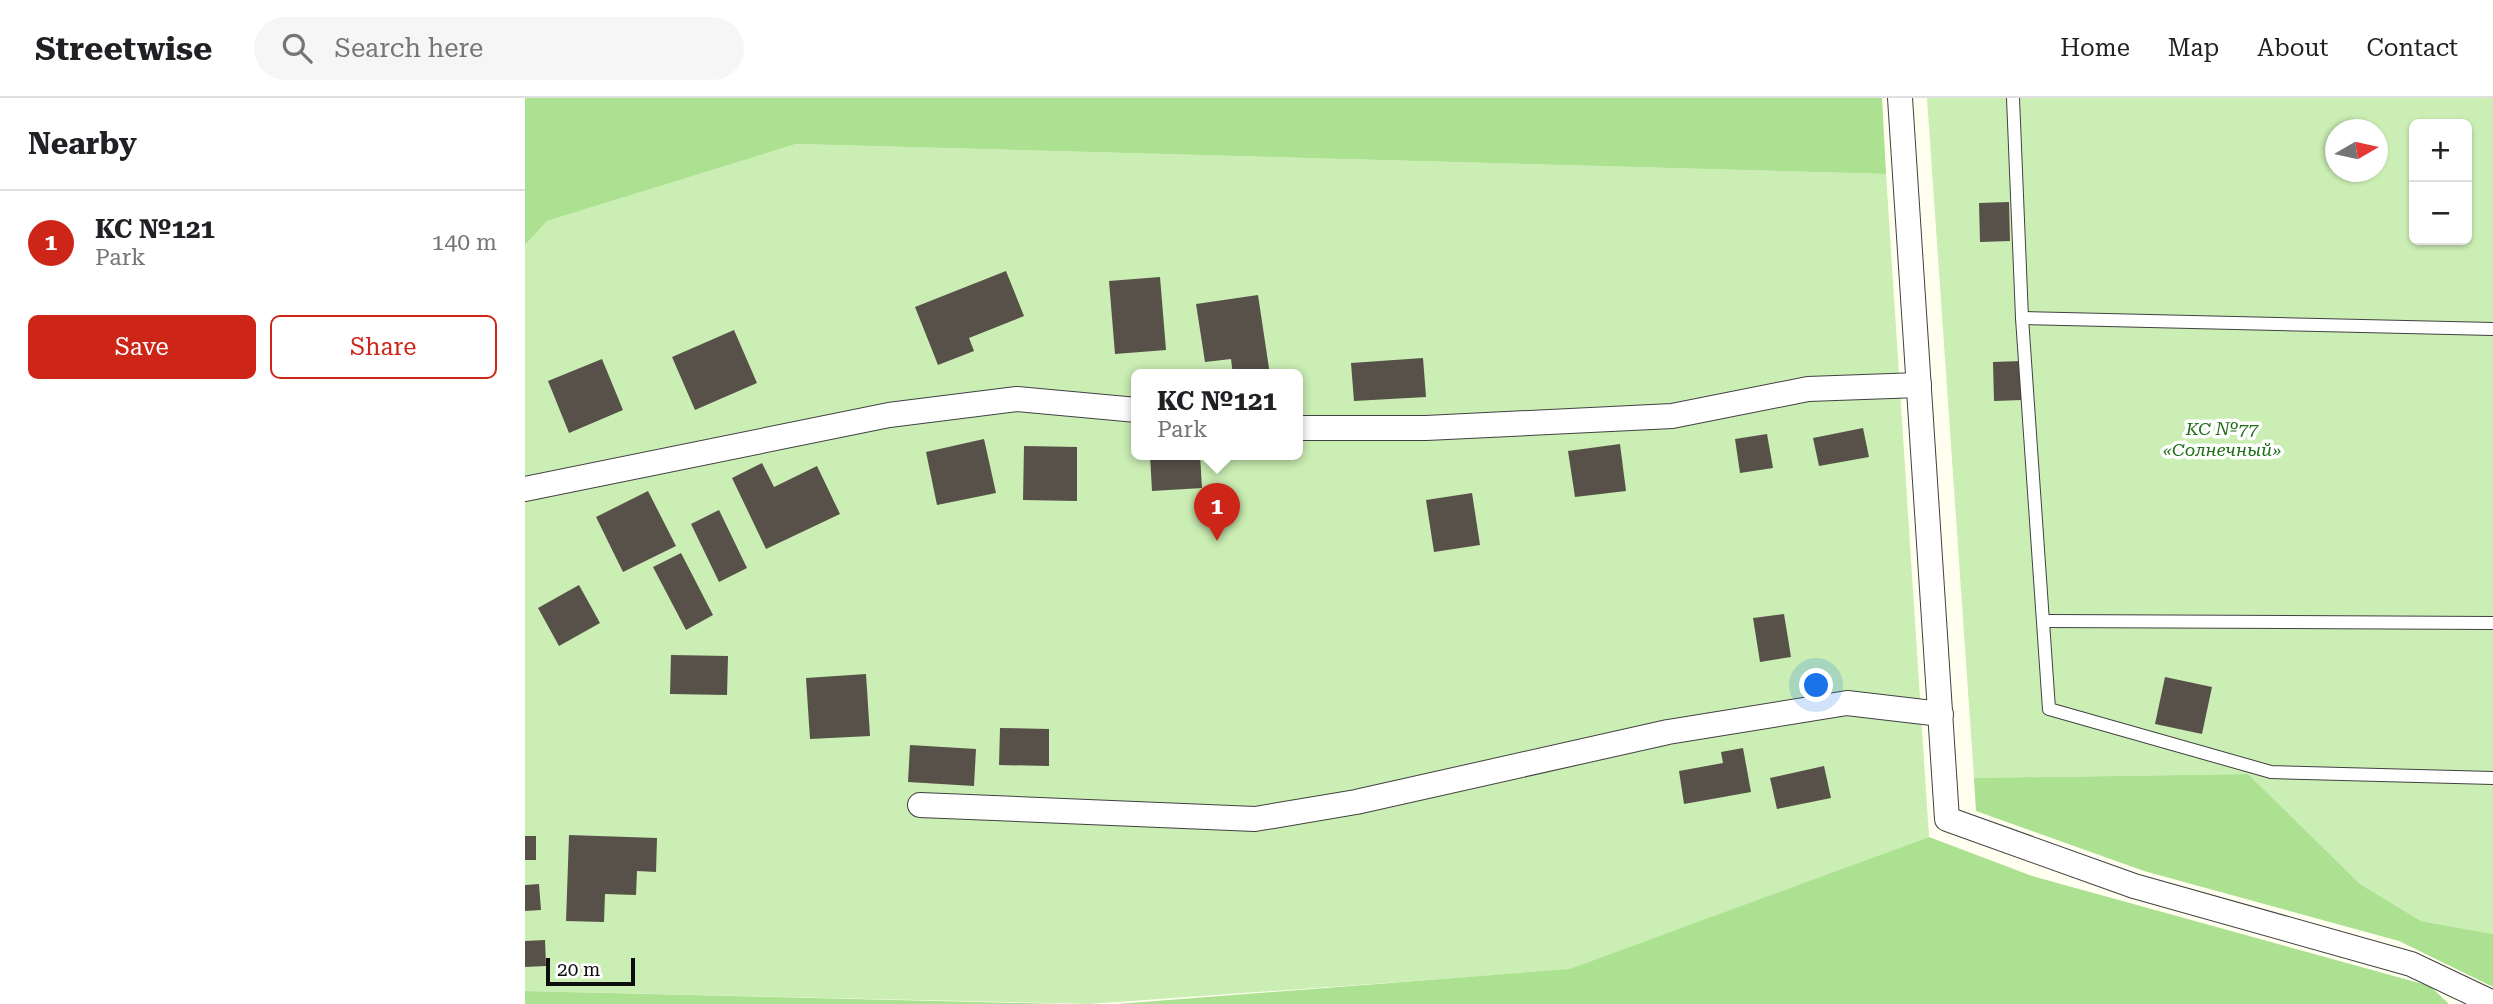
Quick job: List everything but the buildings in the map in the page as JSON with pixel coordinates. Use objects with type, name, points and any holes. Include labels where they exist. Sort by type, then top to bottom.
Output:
[{"type":"street","points":[[1900,98],[1947,819],[2134,886],[2411,964],[2493,1003]]},
{"type":"street","points":[[1303,428],[1426,428],[1672,416],[1808,389],[1919,385]]},
{"type":"street","points":[[525,489],[889,415],[1017,399],[1131,410]]},
{"type":"street","points":[[920,805],[1255,819],[1356,802],[1668,732],[1847,703],[1941,714]]},
{"type":"lane","points":[[2013,98],[2022,318],[2049,709],[2271,772],[2493,778]]},
{"type":"lane","points":[[2022,318],[2493,329]]},
{"type":"lane","points":[[2045,621],[2493,623]]},
{"type":"green space","points":[[525,98],[1882,98],[1886,174],[796,144],[547,221],[525,245]]},
{"type":"green space","name":"КС №77 «Солнечный»","points":[[1927,98],[2493,98],[2493,934],[2421,921],[2360,884],[2248,774],[1974,778]]},
{"type":"green space","points":[[796,144],[1886,174],[1929,837],[1570,970],[1089,1004],[525,991],[525,245],[547,221]]},
{"type":"green space","points":[[2248,774],[2360,884],[2421,921],[2493,934],[2493,987],[2399,941],[2144,871],[1976,811],[1974,778]]},
{"type":"green space","points":[[1929,837],[2032,876],[2430,986],[2449,1004],[1117,1004],[1570,969]]},
{"type":"green space","points":[[525,991],[1063,1004],[525,1004]]},
{"type":"place","name":"КС №121","points":[[1217,541]]}]
